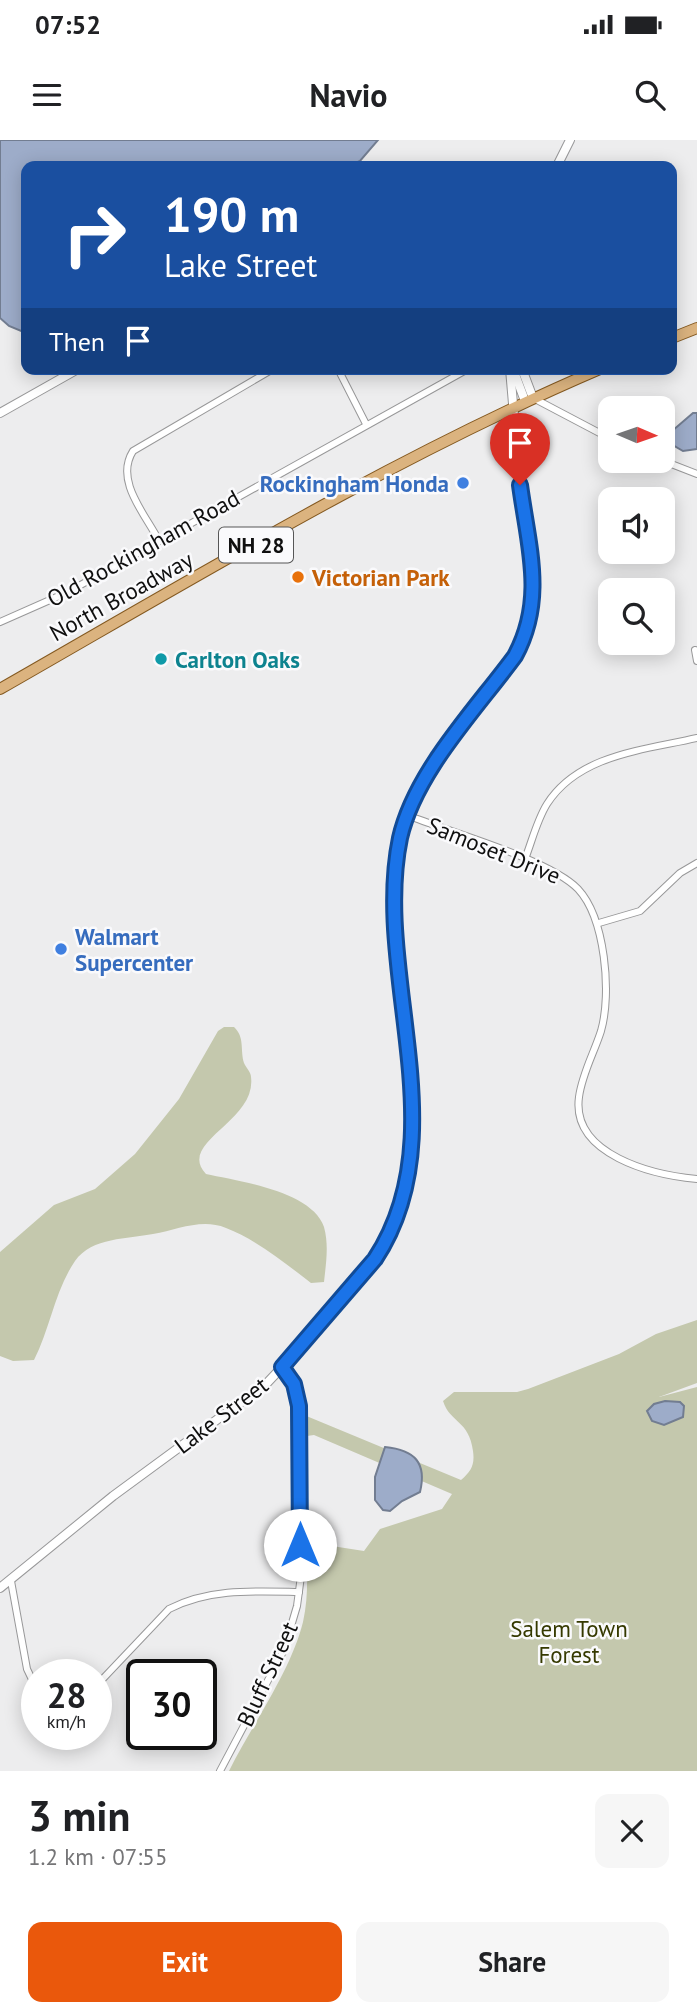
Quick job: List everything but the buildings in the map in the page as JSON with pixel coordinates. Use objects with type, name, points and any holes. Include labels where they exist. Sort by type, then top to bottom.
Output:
[{"type":"main road","points":[[677,336],[697,328]]},
{"type":"main road","name":"North Broadway","points":[[0,689],[355,490],[529,399],[586,375]]},
{"type":"street","points":[[560,161],[570,140]]},
{"type":"street","points":[[0,413],[67,375]]},
{"type":"street","points":[[159,541],[127,478],[127,464],[133,451],[262,375]]},
{"type":"street","points":[[341,375],[366,424]]},
{"type":"street","name":"Old Rockingham Road","points":[[0,622],[68,592],[457,375]]},
{"type":"street","name":"Lake Street","points":[[0,1588],[113,1496],[250,1397],[282,1367],[375,1259],[387,1240],[401,1204],[412,1129],[396,910],[398,854],[407,815],[429,773],[515,656],[531,617],[534,576],[520,485],[512,375]]},
{"type":"street","points":[[515,375],[529,399],[598,433]]},
{"type":"street","points":[[523,375],[529,399]]},
{"type":"street","points":[[676,466],[697,474]]},
{"type":"street","points":[[695,650],[697,661]]},
{"type":"street","points":[[525,859],[548,803],[583,769],[604,760],[697,738]]},
{"type":"street","name":"Samoset Drive","points":[[407,815],[525,859],[571,883],[582,894],[599,923],[604,1015],[579,1095],[581,1118],[586,1133],[608,1154],[697,1179]]},
{"type":"street","points":[[599,923],[640,911],[680,873],[697,863]]},
{"type":"street","name":"Bluff Street","points":[[220,1771],[284,1650],[294,1621],[299,1592],[300,1413],[294,1384],[282,1367]]},
{"type":"street","points":[[11,1581],[25,1659]]},
{"type":"street","points":[[112,1669],[169,1609],[182,1602],[212,1594],[299,1592]]},
{"type":"green space","points":[[224,1027],[234,1027],[240,1035],[244,1063],[251,1075],[250,1093],[242,1107],[201,1152],[200,1162],[206,1174],[254,1184],[290,1196],[317,1215],[324,1227],[326,1241],[324,1282],[311,1283],[260,1245],[217,1225],[199,1224],[111,1240],[91,1247],[75,1261],[62,1284],[34,1360],[13,1361],[0,1356],[0,1252],[54,1205],[95,1189],[135,1154],[179,1099],[218,1031]]},
{"type":"green space","name":"Salem Town Forest","points":[[697,1320],[697,1383],[659,1397],[697,1387],[697,1771],[229,1771],[280,1679],[297,1641],[306,1602],[306,1542],[364,1551],[380,1529],[442,1509],[452,1494],[314,1435],[307,1436],[303,1442],[304,1415],[461,1480],[472,1467],[473,1456],[468,1433],[450,1414],[443,1401],[454,1392],[517,1392],[528,1389],[619,1354],[656,1334]]},
{"type":"water","points":[[0,140],[378,140],[360,161],[21,161],[21,331],[0,318]]},
{"type":"water","points":[[693,413],[697,413],[697,449],[683,451],[676,447],[676,428]]},
{"type":"water","points":[[665,1401],[680,1402],[684,1406],[683,1417],[664,1425],[652,1421],[647,1411],[654,1404]]},
{"type":"water","points":[[385,1447],[411,1455],[422,1473],[420,1492],[390,1511],[383,1510],[375,1500],[375,1477]]},
{"type":"place","name":"Rockingham Honda","points":[[463,483]]},
{"type":"place","name":"Victorian Park","points":[[298,577]]},
{"type":"place","name":"Carlton Oaks","points":[[161,659]]},
{"type":"place","name":"Walmart Supercenter","points":[[61,949]]},
{"type":"route","points":[[300,1545],[299,1406],[294,1384],[282,1367],[375,1259],[387,1240],[401,1204],[411,1144],[412,1104],[396,923],[400,838],[411,804],[429,773],[515,656],[527,631],[535,589],[520,485]]}]
